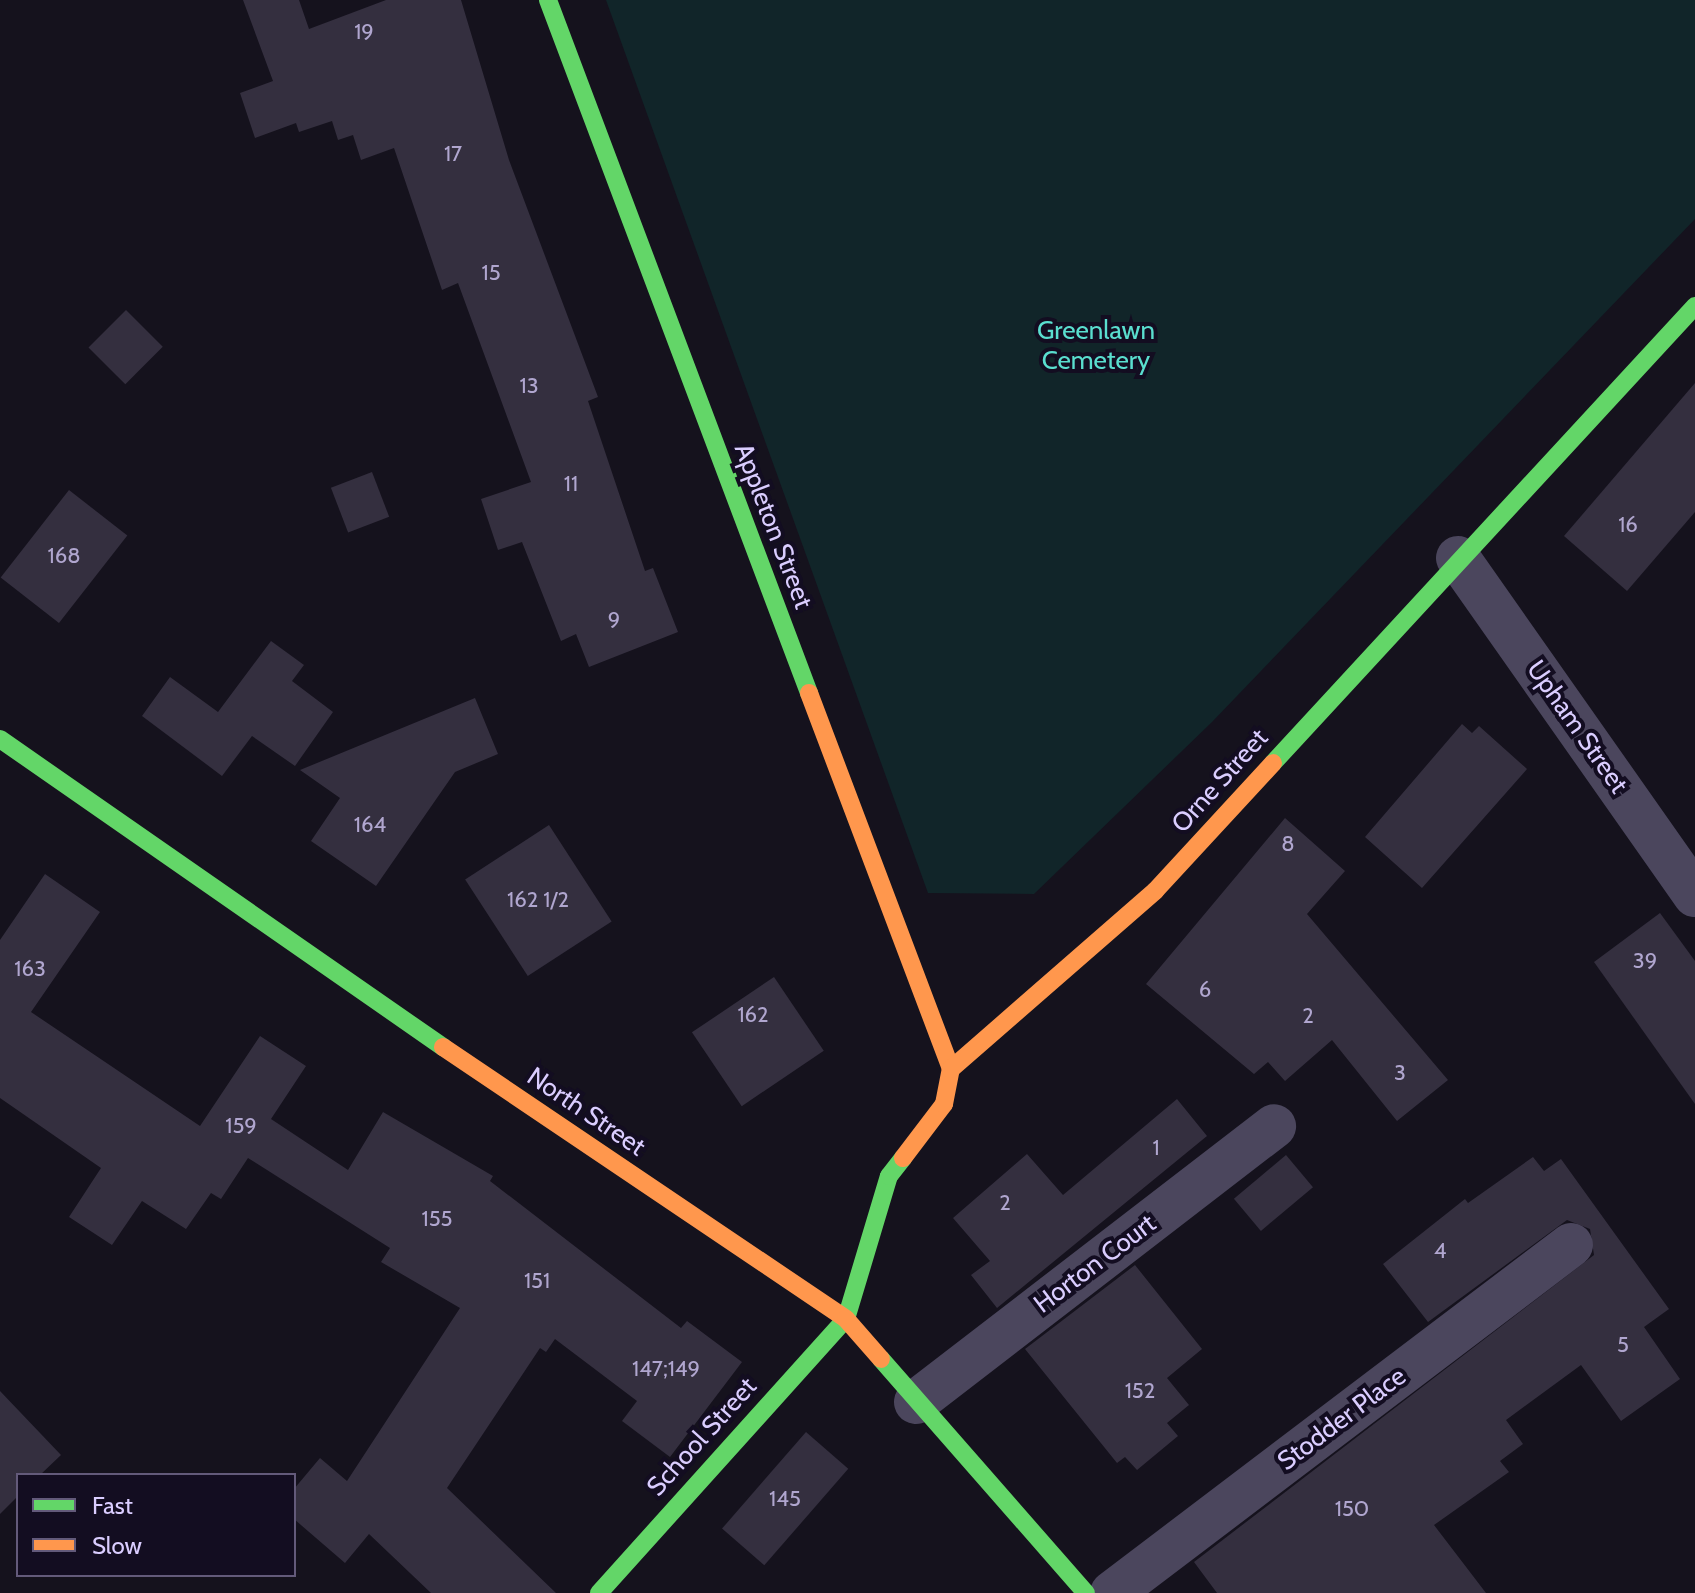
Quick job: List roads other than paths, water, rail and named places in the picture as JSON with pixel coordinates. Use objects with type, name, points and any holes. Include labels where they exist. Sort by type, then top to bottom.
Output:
[{"type":"main road","name":"Appleton Street","points":[[548,0],[951,1069]]},
{"type":"main road","name":"Orne Street","points":[[951,1069],[1155,891],[1458,558],[1695,306]]},
{"type":"main road","name":"North Street","points":[[0,739],[267,928],[846,1319],[1086,1593]]},
{"type":"main road","points":[[846,1319],[889,1176],[944,1104],[951,1069]]},
{"type":"main road","name":"School Street","points":[[599,1593],[846,1319]]},
{"type":"street","name":"Upham Street","points":[[1458,558],[1695,895]]},
{"type":"street","name":"Horton Court","points":[[916,1402],[1274,1126]]},
{"type":"street","name":"Stodder Place","points":[[1112,1593],[1571,1245]]},
{"type":"park label","name":"Greenlawn Cemetery","points":[[1096,346]]}]
